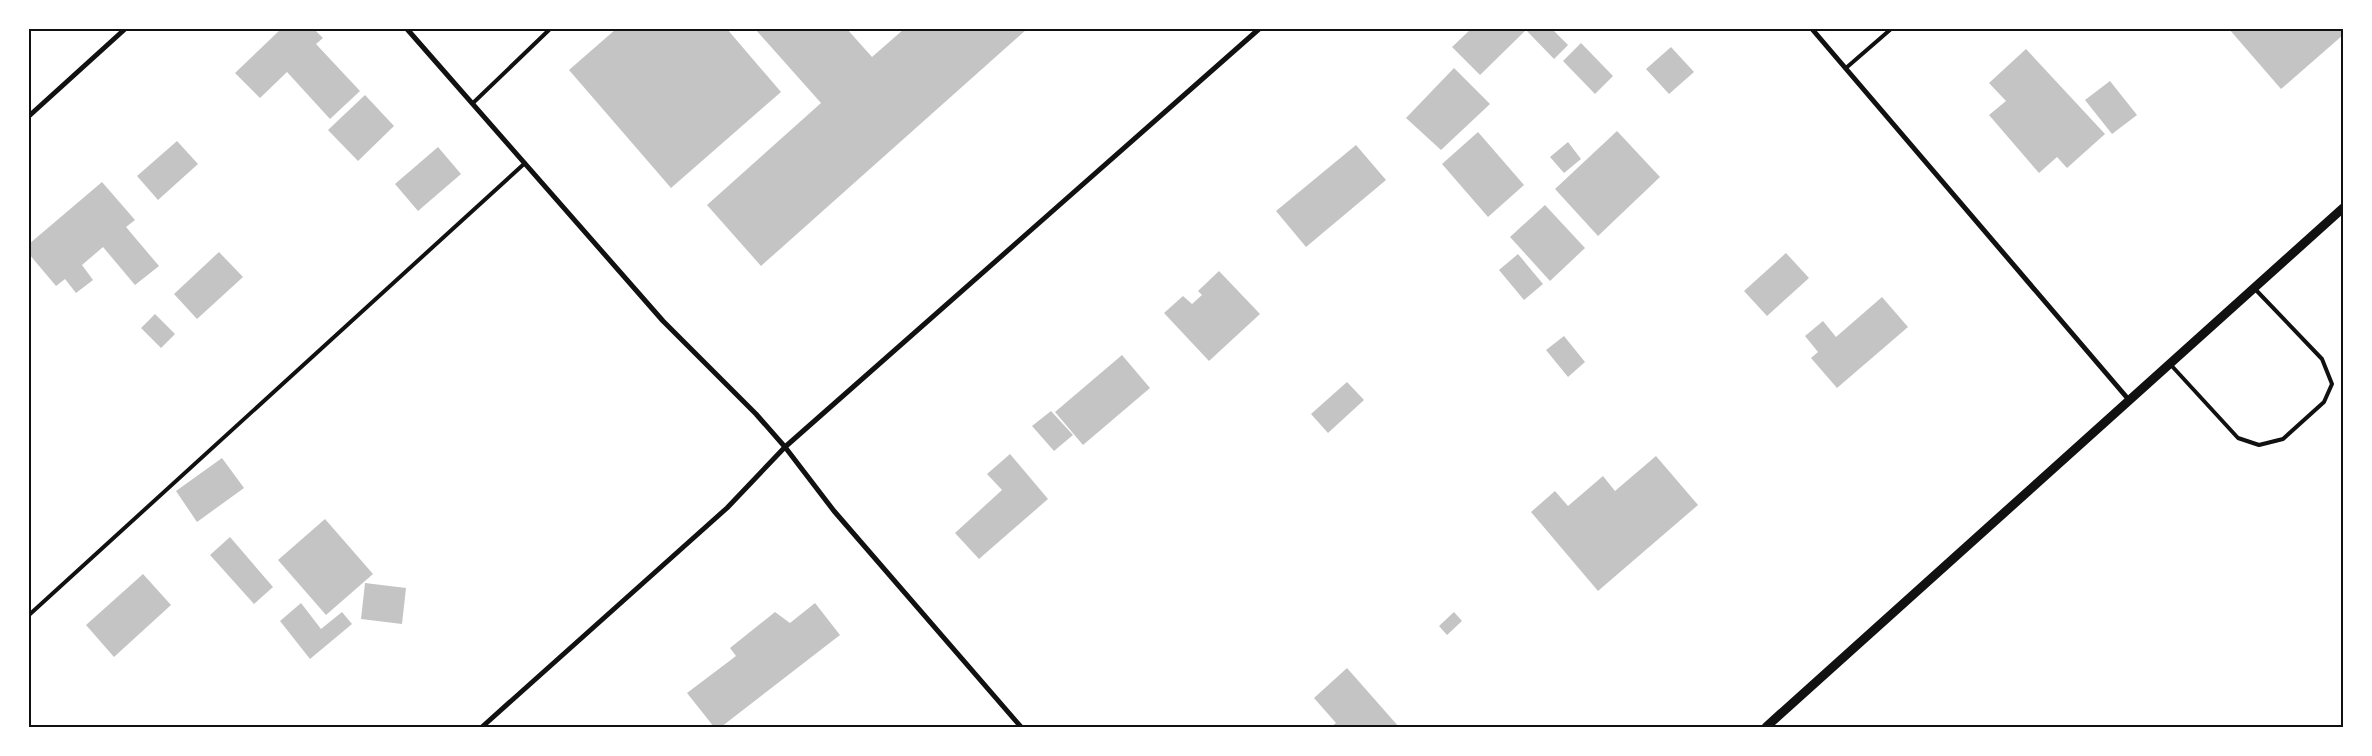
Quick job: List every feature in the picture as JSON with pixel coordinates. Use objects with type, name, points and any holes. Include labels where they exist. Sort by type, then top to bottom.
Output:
[{"type":"street","points":[[29,116],[125,29]]},
{"type":"street","points":[[408,29],[664,321],[756,414],[785,447],[834,511],[1021,727]]},
{"type":"street","points":[[482,727],[727,508],[785,447],[1259,29]]},
{"type":"street","points":[[1812,29],[2129,400]]},
{"type":"street","points":[[1766,727],[2343,208]]},
{"type":"lane","points":[[473,103],[550,29]]},
{"type":"lane","points":[[1846,68],[1891,29]]},
{"type":"lane","points":[[29,615],[525,163]]},
{"type":"lane","points":[[2170,364],[2238,438],[2259,445],[2284,439],[2324,402],[2332,384],[2322,359],[2255,289]]},
{"type":"building","points":[[281,29],[314,29],[323,38],[316,44],[360,91],[330,119],[287,72],[260,98],[235,73]]},
{"type":"building","points":[[616,29],[727,29],[781,92],[671,188],[569,70]]},
{"type":"building","points":[[755,29],[847,29],[872,57],[904,29],[1027,29],[761,266],[707,205],[821,103]]},
{"type":"building","points":[[1471,29],[1552,29],[1568,45],[1554,59],[1526,30],[1480,75],[1452,47]]},
{"type":"building","points":[[2229,29],[2343,29],[2343,35],[2281,89]]},
{"type":"building","points":[[1581,43],[1613,76],[1595,94],[1563,61]]},
{"type":"building","points":[[1671,47],[1694,72],[1669,94],[1646,69]]},
{"type":"building","points":[[2026,49],[2105,134],[2067,168],[2057,157],[2039,173],[1989,115],[2006,101],[1989,83]]},
{"type":"building","points":[[1454,68],[1490,104],[1441,150],[1406,118]]},
{"type":"building","points":[[2110,81],[2137,115],[2112,134],[2085,100]]},
{"type":"building","points":[[365,95],[394,126],[358,161],[328,130]]},
{"type":"building","points":[[1617,131],[1660,177],[1598,236],[1555,189]]},
{"type":"building","points":[[1478,132],[1524,185],[1488,217],[1442,164]]},
{"type":"building","points":[[177,141],[198,164],[158,200],[137,176]]},
{"type":"building","points":[[1568,142],[1581,159],[1564,173],[1550,157]]},
{"type":"building","points":[[1356,145],[1386,180],[1306,247],[1276,211]]},
{"type":"building","points":[[438,147],[461,174],[418,211],[395,184]]},
{"type":"building","points":[[102,182],[135,220],[126,227],[159,266],[135,285],[103,247],[82,265],[93,280],[76,293],[65,279],[56,286],[29,254],[29,244]]},
{"type":"building","points":[[1545,205],[1585,248],[1550,281],[1510,237]]},
{"type":"building","points":[[219,252],[243,277],[197,319],[174,294]]},
{"type":"building","points":[[1786,253],[1809,278],[1767,316],[1744,291]]},
{"type":"building","points":[[1518,254],[1543,284],[1524,300],[1499,270]]},
{"type":"building","points":[[1219,271],[1260,314],[1209,361],[1164,313],[1183,296],[1192,304],[1202,295],[1198,291]]},
{"type":"building","points":[[1882,297],[1908,327],[1837,388],[1811,358],[1818,352],[1805,336],[1823,321],[1836,337]]},
{"type":"building","points":[[155,314],[175,334],[161,348],[141,328]]},
{"type":"building","points":[[1564,336],[1585,362],[1568,377],[1546,350]]},
{"type":"building","points":[[1122,355],[1150,388],[1083,445],[1055,412]]},
{"type":"building","points":[[1347,382],[1364,400],[1328,433],[1311,414]]},
{"type":"building","points":[[1051,411],[1073,435],[1054,451],[1032,426]]},
{"type":"building","points":[[1010,454],[1048,499],[979,559],[955,533],[1002,490],[987,474]]},
{"type":"building","points":[[1656,456],[1698,505],[1598,591],[1531,512],[1555,491],[1568,506],[1603,476],[1615,491]]},
{"type":"building","points":[[222,458],[244,488],[197,522],[176,491]]},
{"type":"building","points":[[325,519],[373,574],[326,615],[278,560]]},
{"type":"building","points":[[230,537],[273,587],[254,604],[210,555]]},
{"type":"building","points":[[143,574],[171,605],[114,657],[86,625]]},
{"type":"building","points":[[365,583],[406,588],[402,624],[361,619]]},
{"type":"building","points":[[301,603],[321,629],[342,612],[352,624],[310,659],[280,621]]},
{"type":"building","points":[[815,603],[840,635],[721,727],[714,727],[687,693],[736,656],[730,648],[775,612],[790,623]]},
{"type":"building","points":[[1454,612],[1462,621],[1447,635],[1439,626]]},
{"type":"building","points":[[1347,668],[1399,727],[1331,727],[1336,723],[1314,698]]}]
